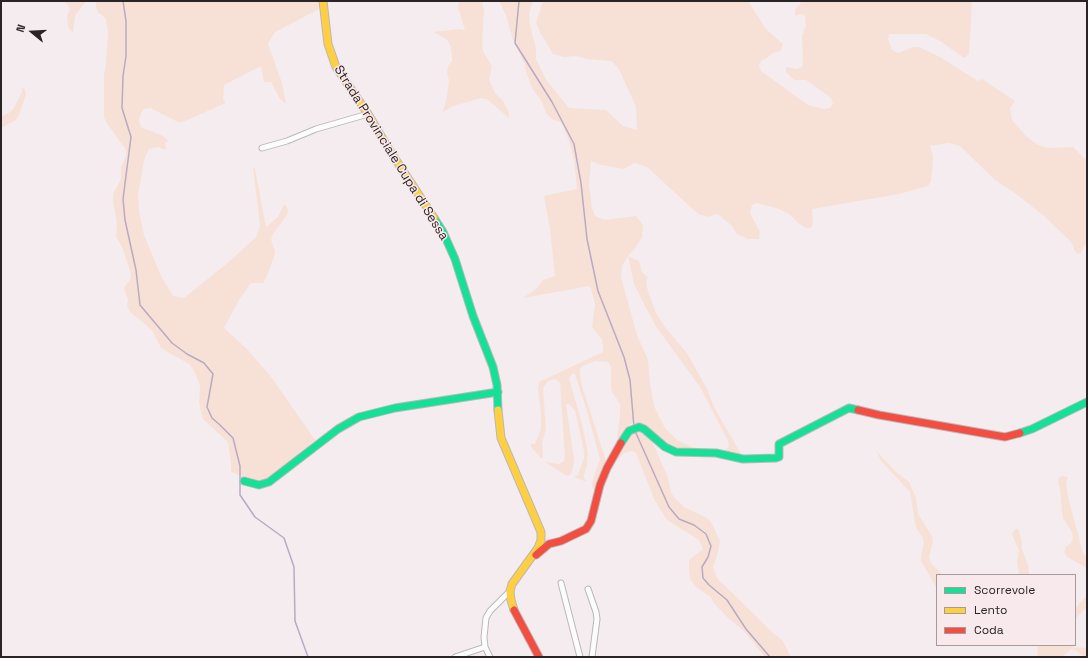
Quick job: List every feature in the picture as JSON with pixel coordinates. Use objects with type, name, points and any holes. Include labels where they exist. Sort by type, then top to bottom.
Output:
[{"type":"street","name":"Strada Provinciale Cupa di Sessa","points":[[323,1],[328,44],[336,67],[368,114],[390,151],[443,232],[455,259],[473,316],[493,367],[498,392],[499,432],[541,532],[541,543],[520,572],[510,591]]},
{"type":"street","points":[[262,148],[287,141],[316,129],[368,114]]},
{"type":"street","points":[[244,481],[259,485],[269,482],[338,429],[359,417],[395,408],[498,392]]},
{"type":"street","points":[[533,556],[549,544],[561,541],[586,529],[591,521],[600,486],[607,468],[629,431],[638,428],[644,429],[664,447],[676,452],[716,453],[743,460],[771,459],[778,458],[779,444],[849,408],[879,415],[1005,437],[1032,429],[1087,402]]},
{"type":"street","points":[[561,583],[580,657]]},
{"type":"street","points":[[588,589],[597,619],[592,657]]},
{"type":"street","points":[[490,657],[484,638],[486,618],[490,611],[510,591]]},
{"type":"street","points":[[510,591],[515,612],[539,657]]},
{"type":"street","points":[[455,657],[486,647]]},
{"type":"shaded area","points":[[63,1],[86,1],[75,16],[73,33],[68,27],[67,15],[70,10],[68,5]]},
{"type":"shaded area","points":[[96,1],[320,1],[321,8],[275,32],[268,44],[282,83],[286,104],[280,99],[271,82],[264,82],[261,66],[224,85],[223,99],[226,103],[183,122],[178,122],[150,108],[144,109],[139,120],[141,127],[163,136],[168,141],[165,143],[166,150],[158,147],[149,149],[144,160],[138,196],[139,212],[144,235],[161,276],[173,296],[184,298],[231,260],[256,237],[260,226],[253,167],[255,169],[266,227],[278,217],[284,204],[288,209],[287,215],[273,234],[271,240],[275,251],[266,278],[263,283],[251,283],[239,300],[224,328],[246,348],[272,378],[315,440],[294,460],[266,481],[260,483],[231,472],[228,442],[203,419],[199,403],[200,385],[193,369],[189,364],[161,348],[153,332],[130,312],[127,306],[128,300],[124,288],[130,280],[131,274],[122,247],[116,237],[117,225],[113,200],[113,194],[121,179],[121,167],[126,156],[126,150],[104,117],[104,75],[108,31],[106,20],[98,13]]},
{"type":"shaded area","points":[[459,1],[482,1],[484,12],[482,41],[483,51],[492,66],[489,80],[495,93],[503,101],[509,113],[509,118],[487,99],[481,98],[453,106],[443,112],[449,80],[447,73],[448,66],[452,61],[452,55],[450,45],[447,40],[434,32],[459,29],[465,30],[458,8]]},
{"type":"shaded area","points":[[499,1],[533,1],[529,14],[530,26],[536,48],[536,59],[547,81],[569,108],[606,110],[623,126],[637,130],[636,107],[619,69],[611,61],[587,59],[576,56],[564,57],[553,54],[536,23],[543,1],[748,1],[766,29],[783,44],[780,51],[773,53],[761,61],[759,66],[761,71],[808,105],[824,109],[830,108],[833,104],[831,98],[806,80],[794,80],[786,72],[786,67],[797,69],[802,67],[802,36],[806,26],[805,16],[802,14],[795,16],[795,10],[802,1],[972,1],[969,54],[964,58],[940,41],[926,34],[889,34],[888,39],[892,50],[898,53],[913,47],[919,47],[940,57],[978,81],[982,79],[1015,101],[1010,108],[1012,120],[1027,137],[1038,145],[1048,148],[1073,147],[1087,161],[1087,245],[1084,246],[1081,253],[1078,254],[1074,250],[1073,245],[1069,240],[1044,216],[1015,193],[995,180],[960,146],[949,143],[930,146],[933,155],[933,164],[931,181],[928,186],[899,194],[812,209],[813,224],[811,228],[806,228],[789,214],[779,209],[757,203],[752,205],[750,213],[760,232],[759,239],[748,239],[737,234],[732,226],[719,215],[715,214],[708,217],[698,214],[647,167],[634,163],[624,169],[601,165],[591,161],[589,184],[592,208],[595,216],[605,220],[636,216],[643,225],[642,237],[628,256],[639,261],[642,272],[648,277],[646,282],[647,288],[656,313],[664,326],[687,353],[707,389],[714,407],[741,454],[739,456],[683,451],[669,447],[640,424],[632,423],[629,425],[610,460],[598,487],[595,486],[595,492],[592,487],[592,483],[600,459],[575,374],[572,374],[569,378],[587,447],[587,466],[584,478],[587,482],[574,477],[578,475],[584,458],[584,451],[575,411],[568,403],[566,405],[574,459],[571,474],[568,476],[565,475],[545,462],[559,464],[564,461],[565,456],[560,383],[556,379],[548,381],[543,388],[546,429],[542,443],[543,458],[541,458],[531,447],[531,444],[535,444],[541,429],[538,389],[539,382],[603,352],[603,346],[602,340],[592,327],[595,304],[590,286],[523,298],[536,289],[543,280],[555,276],[550,229],[544,196],[577,189],[574,160],[562,123],[552,119],[546,113],[542,102],[532,88],[525,65],[512,37],[506,15]],"holes":[[[628,256],[634,284],[657,328],[700,387],[728,441],[729,446],[727,449],[723,451],[692,447],[677,440],[665,428],[654,406],[648,360],[637,335],[621,277],[622,266]],[[595,361],[608,362],[611,367],[611,390],[620,404],[617,439],[606,461],[582,386],[580,372],[581,367]]]},
{"type":"shaded area","points":[[22,87],[25,90],[26,95],[19,115],[16,120],[1,128],[1,117],[14,108],[22,92]]},
{"type":"shaded area","points":[[639,431],[652,441],[667,475],[671,492],[674,497],[684,507],[707,518],[711,522],[720,541],[713,567],[717,578],[783,641],[791,657],[765,657],[744,631],[728,618],[713,602],[711,597],[696,587],[690,579],[689,560],[703,549],[699,540],[667,520],[655,501],[636,453],[632,451],[624,453],[618,460],[617,459],[629,436]]},
{"type":"shaded area","points":[[876,451],[896,472],[909,482],[916,498],[918,514],[932,536],[933,542],[929,558],[941,574],[936,574],[936,587],[921,561],[924,544],[923,538],[915,523],[910,492],[882,462]]},
{"type":"shaded area","points":[[1059,477],[1068,477],[1066,483],[1068,497],[1083,553],[1087,557],[1087,568],[1067,557],[1064,552],[1073,538],[1072,532],[1063,518],[1062,512],[1058,483]]},
{"type":"shaded area","points":[[1015,529],[1018,529],[1022,549],[1028,565],[1029,574],[1019,574],[1017,562],[1019,551],[1012,534]]},
{"type":"shaded area","points":[[1087,596],[1087,607],[1076,618],[1076,607]]},
{"type":"shaded area","points":[[1037,646],[1072,646],[1087,648],[1087,657],[1071,649],[1062,657],[1038,657]]},
{"type":"waterway","points":[[123,1],[126,21],[126,56],[123,76],[122,108],[131,137],[123,199],[125,220],[136,270],[140,305],[172,343],[187,354],[204,363],[213,374],[207,407],[212,418],[233,438],[240,466],[240,495],[255,517],[284,538],[294,567],[295,621],[308,657]]},
{"type":"waterway","points":[[519,1],[515,43],[552,102],[574,144],[581,183],[587,239],[598,291],[624,357],[630,380],[634,427]]},
{"type":"waterway","points":[[635,431],[669,507],[679,519],[694,525],[706,534],[711,546],[708,557],[702,567],[703,578],[727,600],[746,629],[770,657]]},
{"type":"traffic: fast","points":[[434,218],[443,232],[455,259],[473,316],[493,367],[497,385],[498,410]]},
{"type":"traffic: fast","points":[[244,481],[259,485],[269,482],[338,429],[359,417],[395,408],[498,392]]},
{"type":"traffic: fast","points":[[1020,433],[1032,429],[1087,402]]},
{"type":"traffic: fast","points":[[621,443],[629,431],[639,427],[644,429],[665,447],[676,452],[716,453],[743,459],[776,458],[779,457],[779,444],[849,408],[858,410]]},
{"type":"traffic: slow","points":[[323,1],[328,44],[336,67],[368,114],[390,151],[434,218]]},
{"type":"traffic: slow","points":[[498,410],[501,438],[541,532],[541,540],[538,548],[512,584],[510,591],[514,610]]},
{"type":"traffic: jam","points":[[858,410],[1005,437],[1020,433]]},
{"type":"traffic: jam","points":[[536,555],[549,544],[561,541],[586,529],[591,521],[600,485],[607,468],[621,443]]},
{"type":"traffic: jam","points":[[514,610],[539,657]]}]
